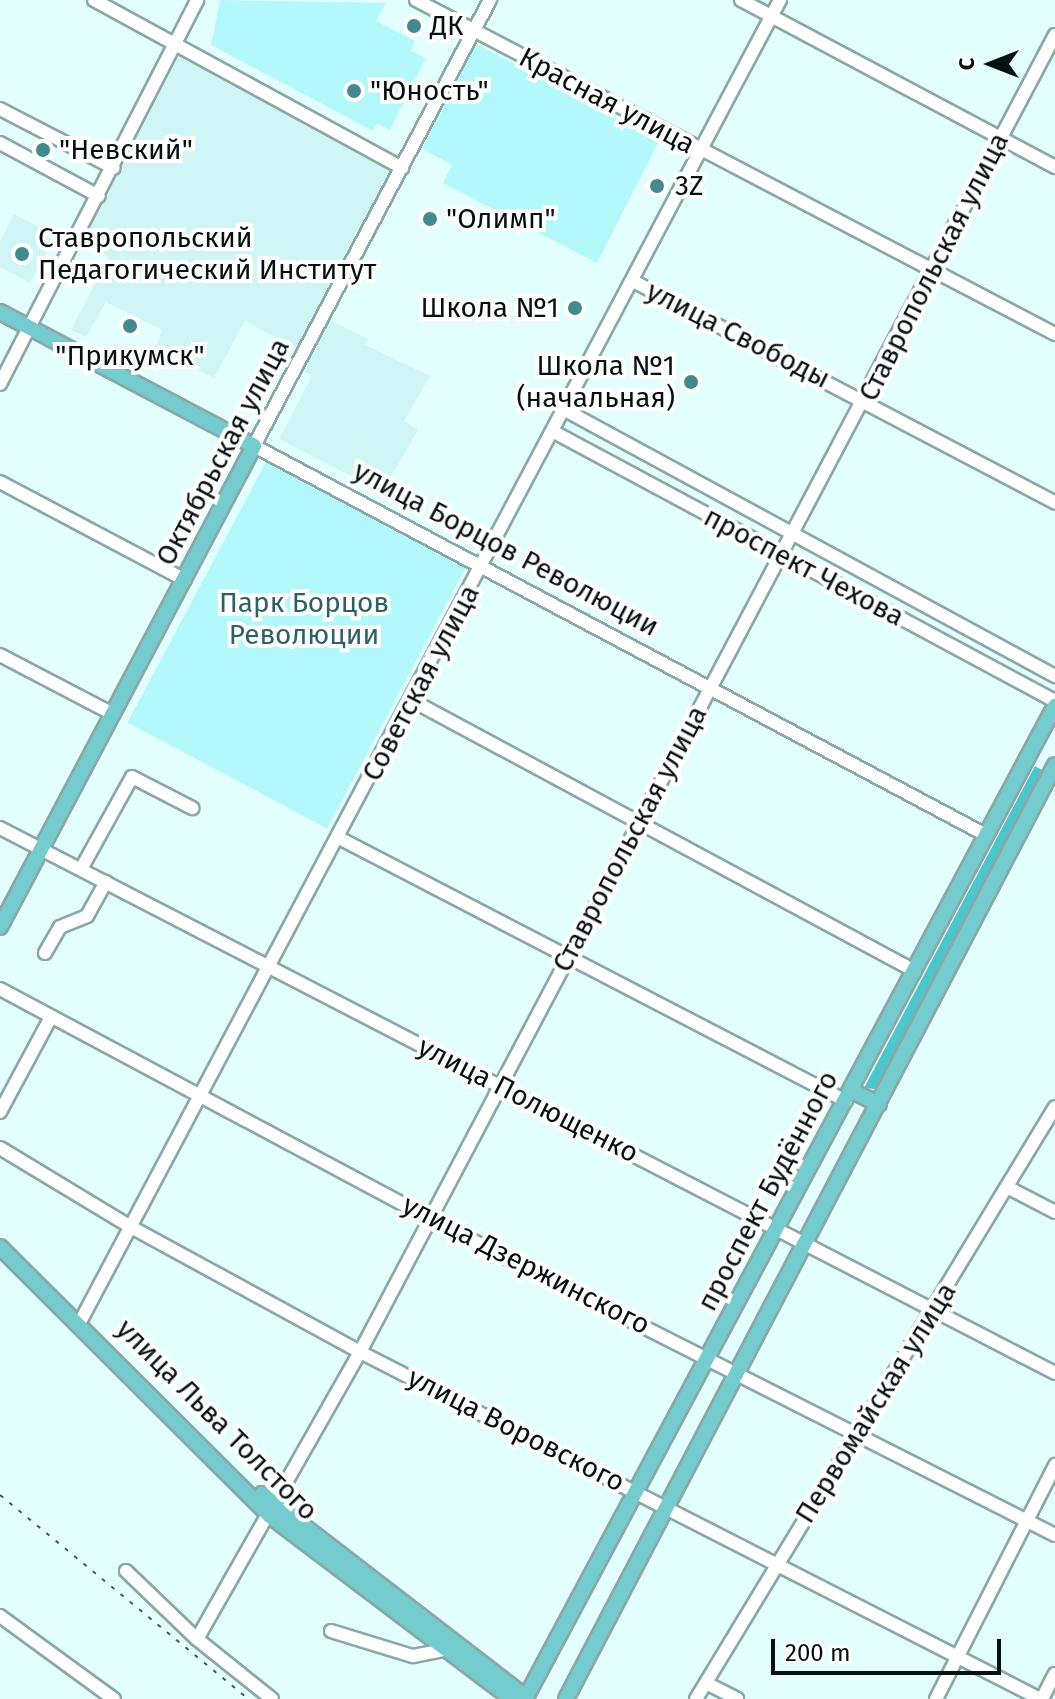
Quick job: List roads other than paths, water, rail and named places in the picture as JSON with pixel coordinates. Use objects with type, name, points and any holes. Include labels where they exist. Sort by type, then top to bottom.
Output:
[{"type":"main road","name":"улица Борцов Революции","points":[[0,312],[254,446]]},
{"type":"main road","name":"Октябрьская улица","points":[[0,927],[254,446]]},
{"type":"main road","name":"проспект Будённого","points":[[526,1699],[639,1492],[1055,704]]},
{"type":"main road","name":"проспект Будённого","points":[[566,1699],[670,1509],[804,1243],[1055,765]]},
{"type":"main road","points":[[849,1096],[879,1104]]},
{"type":"main road","name":"улица Льва Толстого","points":[[0,1247],[81,1320],[273,1512],[444,1650],[512,1699]]},
{"type":"main road","name":"улица Льва Толстого","points":[[273,1512],[526,1699]]},
{"type":"street","points":[[94,0],[402,168]]},
{"type":"street","points":[[0,384],[114,168],[197,0]]},
{"type":"street","name":"Красная улица","points":[[416,0],[1055,334]]},
{"type":"street","name":"Октябрьская улица","points":[[254,446],[490,0]]},
{"type":"street","points":[[741,0],[1055,167]]},
{"type":"street","name":"Советская улица","points":[[81,1320],[554,432],[780,0]]},
{"type":"street","name":"Ставропольская улица","points":[[197,1639],[273,1512],[360,1352],[1055,35]]},
{"type":"street","points":[[0,109],[114,168]]},
{"type":"street","points":[[0,143],[99,196]]},
{"type":"street","name":"улица Свободы","points":[[633,281],[865,400],[1055,503]]},
{"type":"street","name":"проспект Чехова","points":[[565,410],[1055,676]]},
{"type":"street","name":"проспект Чехова","points":[[554,432],[1055,704]]},
{"type":"street","name":"улица Борцов Революции","points":[[254,446],[483,564],[986,835]]},
{"type":"street","points":[[0,482],[185,580]]},
{"type":"street","points":[[0,655],[113,714]]},
{"type":"street","points":[[411,700],[915,971]]},
{"type":"street","points":[[81,869],[132,777],[192,808]]},
{"type":"street","name":"улица Полющенко","points":[[0,828],[804,1243],[917,1306],[934,1310],[1055,1373]]},
{"type":"street","points":[[339,838],[849,1096]]},
{"type":"street","points":[[45,953],[60,927],[87,916],[106,882]]},
{"type":"street","name":"улица Дзержинского","points":[[0,989],[430,1219],[709,1357],[1055,1535]]},
{"type":"street","points":[[0,1112],[51,1017]]},
{"type":"street","name":"Первомайская улица","points":[[696,1699],[1055,1107]]},
{"type":"street","name":"улица Воровского","points":[[0,1148],[131,1227],[360,1352],[1041,1699]]},
{"type":"street","points":[[1007,1187],[1055,1212]]},
{"type":"street","points":[[936,1699],[1055,1465]]},
{"type":"street","points":[[126,1571],[197,1639],[272,1699]]},
{"type":"street","points":[[0,1616],[114,1699]]},
{"type":"street","points":[[331,1631],[413,1656],[444,1650]]},
{"type":"street","points":[[1041,1699],[1055,1674]]},
{"type":"street","points":[[706,1683],[737,1699]]},
{"type":"railway","points":[[0,1495],[248,1699]]},
{"type":"place","name":"ДК","points":[[414,26]]},
{"type":"place","name":"\"Юность\"","points":[[354,91]]},
{"type":"place","name":"\"Невский\"","points":[[43,150]]},
{"type":"place","name":"3Z","points":[[657,186]]},
{"type":"place","name":"\"Олимп\"","points":[[430,219]]},
{"type":"place","name":"Ставропольский Педагогический Институт","points":[[22,254]]},
{"type":"place","name":"Школа №1","points":[[575,308]]},
{"type":"place","name":"\"Прикумск\"","points":[[130,326]]},
{"type":"place","name":"Школа №1 (начальная)","points":[[691,382]]},
{"type":"park label","name":"Парк Борцов Революции","points":[[304,619]]}]
